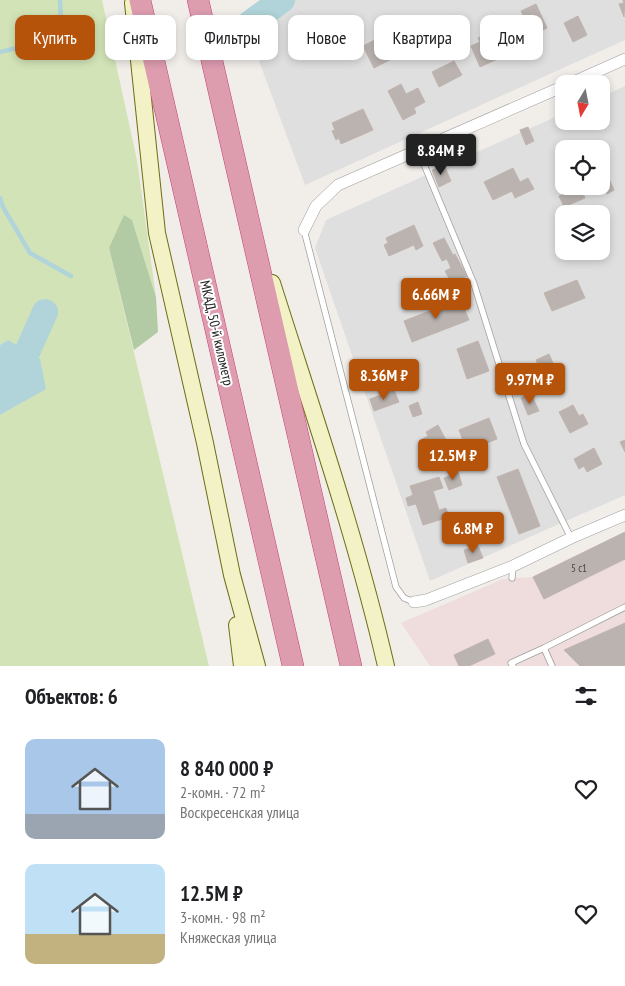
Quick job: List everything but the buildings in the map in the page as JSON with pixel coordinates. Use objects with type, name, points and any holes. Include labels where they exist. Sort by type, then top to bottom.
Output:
[{"type":"highway","name":"МКАД, 50-й километр","points":[[140,0],[293,666]]},
{"type":"highway","points":[[198,0],[351,666]]},
{"type":"main road","points":[[132,0],[157,233],[205,443],[232,575],[257,666]]},
{"type":"main road","points":[[237,170],[338,489],[386,666]]},
{"type":"main road","points":[[232,575],[242,666]]},
{"type":"main road","points":[[380,641],[395,666]]},
{"type":"street","points":[[589,75],[625,59]]},
{"type":"street","points":[[304,230],[316,206],[338,185],[555,90]]},
{"type":"street","points":[[414,602],[426,600],[512,572],[571,538],[625,515]]},
{"type":"lane","points":[[418,150],[474,284],[524,444],[571,538]]},
{"type":"lane","points":[[304,230],[396,587],[404,598],[414,602]]},
{"type":"lane","points":[[513,666],[511,663],[625,607]]},
{"type":"lane","points":[[544,648],[552,666]]},
{"type":"shaded area","points":[[281,0],[625,0],[625,40],[305,185],[259,61],[278,60],[278,15],[272,15]]},
{"type":"shaded area","points":[[625,86],[625,495],[430,581],[315,248],[326,220],[555,117],[555,130],[610,130],[610,93]]},
{"type":"shaded area","points":[[625,532],[625,666],[430,666],[401,623],[503,579],[533,577]]},
{"type":"green space","points":[[0,0],[102,0],[105,15],[105,60],[115,60],[137,160],[156,297],[132,220],[109,248],[209,666],[0,666],[0,415],[46,388],[8,340],[0,345]]},
{"type":"green space","points":[[124,215],[132,220],[156,297],[158,332],[134,350],[109,248]]},
{"type":"water","points":[[8,340],[40,359],[46,389],[0,415],[0,345]]},
{"type":"waterway","points":[[0,52],[42,42],[61,20],[60,0]]},
{"type":"waterway","points":[[261,15],[282,0]]},
{"type":"waterway","points":[[0,198],[3,207],[30,253],[71,276]]},
{"type":"waterway","points":[[0,385],[20,368],[45,312]]}]
